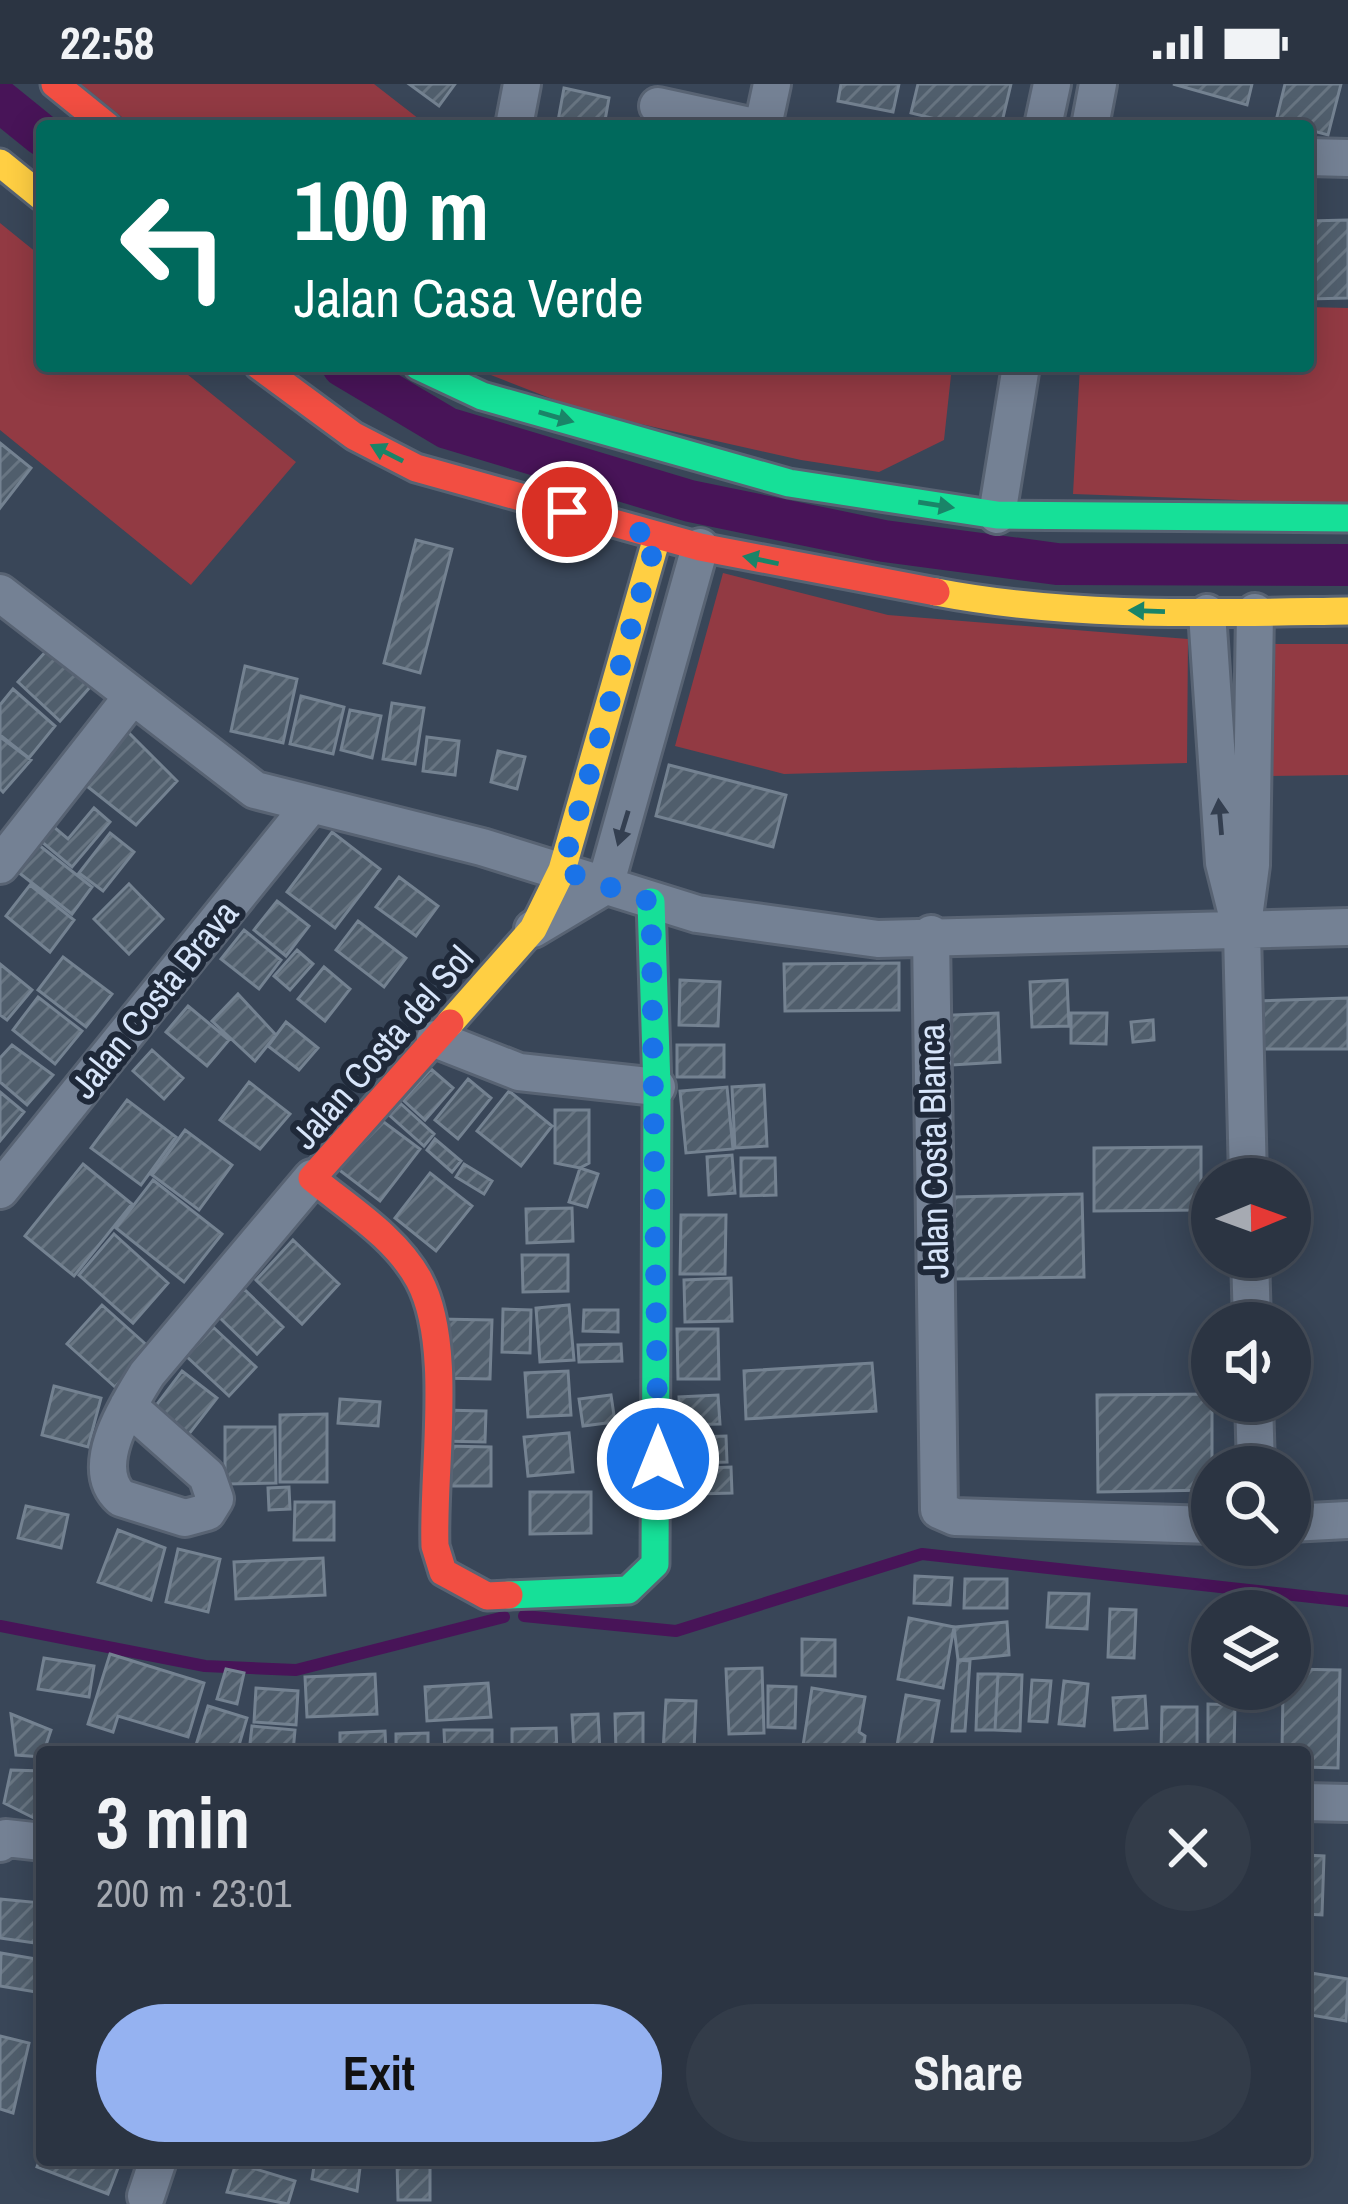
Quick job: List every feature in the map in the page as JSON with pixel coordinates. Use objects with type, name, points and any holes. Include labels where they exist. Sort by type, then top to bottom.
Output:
[{"type":"main road","points":[[55,84],[100,120]]},
{"type":"main road","points":[[0,163],[36,192]]},
{"type":"main road","points":[[267,372],[354,436],[416,468],[700,548],[1002,604],[1207,613],[1348,610]]},
{"type":"main road","points":[[431,372],[482,396],[789,483],[997,514],[1348,518]]},
{"type":"main road","name":"Jalan Costa del Sol","points":[[651,902],[657,1087],[659,1538],[651,1573],[628,1590],[499,1597],[443,1572],[431,1507],[433,1328],[422,1284],[402,1258],[312,1178],[533,929],[562,870],[657,537]]},
{"type":"street","points":[[515,120],[522,84]]},
{"type":"street","points":[[764,120],[772,84]]},
{"type":"street","points":[[1044,120],[1052,84]]},
{"type":"street","points":[[1091,120],[1098,84]]},
{"type":"street","points":[[658,106],[722,120]]},
{"type":"street","points":[[1314,157],[1348,158]]},
{"type":"street","points":[[997,514],[1020,372]]},
{"type":"street","points":[[533,929],[605,886],[700,548]]},
{"type":"street","points":[[0,593],[242,783],[309,808],[562,870],[651,902],[772,928],[878,939],[931,934],[1348,927]]},
{"type":"street","points":[[1247,1158],[1242,932],[1251,865],[1255,612]]},
{"type":"street","points":[[1207,613],[1225,863],[1242,932]]},
{"type":"street","points":[[0,865],[131,698]]},
{"type":"street","name":"Jalan Costa Brava","points":[[0,1190],[309,808]]},
{"type":"street","name":"Jalan Costa Blanca","points":[[931,934],[939,1510],[955,1516],[1069,1524],[1191,1525]]},
{"type":"street","points":[[435,1039],[519,1072],[657,1087]]},
{"type":"street","points":[[128,1406],[147,1375],[312,1178]]},
{"type":"street","points":[[1311,1522],[1348,1520]]},
{"type":"street","points":[[1311,1802],[1348,1803]]},
{"type":"street","points":[[0,1844],[6,1838],[36,1840]]},
{"type":"street","points":[[146,2196],[156,2166]]},
{"type":"shaded area","points":[[81,84],[374,84],[420,120],[126,120]]},
{"type":"shaded area","points":[[0,223],[36,252],[36,372],[184,372],[296,462],[191,585],[0,430]]},
{"type":"shaded area","points":[[1314,307],[1348,308],[1348,504],[1073,494],[1080,372],[1314,372]]},
{"type":"shaded area","points":[[483,372],[951,372],[944,440],[879,472],[801,460],[583,411]]},
{"type":"shaded area","points":[[723,573],[888,615],[1188,639],[1187,763],[784,774],[675,746]]},
{"type":"shaded area","points":[[1267,644],[1348,644],[1348,775],[1262,776]]},
{"type":"building","points":[[409,84],[455,84],[439,106]]},
{"type":"building","points":[[841,84],[899,84],[893,112],[838,101]]},
{"type":"building","points":[[918,84],[1011,84],[1002,120],[940,120],[911,113]]},
{"type":"building","points":[[1173,84],[1252,84],[1247,105]]},
{"type":"building","points":[[1285,84],[1341,84],[1328,135],[1314,131],[1314,120],[1276,120]]},
{"type":"building","points":[[564,88],[609,98],[605,120],[558,120]]},
{"type":"building","points":[[1348,220],[1348,298],[1314,299],[1314,221]]},
{"type":"building","points":[[0,443],[31,468],[0,508]]},
{"type":"building","points":[[416,540],[452,549],[420,673],[384,663]]},
{"type":"building","points":[[48,649],[90,687],[60,721],[18,682]]},
{"type":"building","points":[[245,666],[297,679],[283,743],[231,731]]},
{"type":"building","points":[[13,689],[55,726],[29,758],[0,735],[0,705]]},
{"type":"building","points":[[301,696],[344,707],[333,754],[290,744]]},
{"type":"building","points":[[392,703],[424,708],[415,764],[383,759]]},
{"type":"building","points":[[350,710],[381,716],[372,758],[341,750]]},
{"type":"building","points":[[126,730],[177,781],[136,825],[78,779]]},
{"type":"building","points":[[0,737],[31,760],[3,792],[0,789]]},
{"type":"building","points":[[427,737],[459,741],[455,775],[423,771]]},
{"type":"building","points":[[498,751],[525,757],[517,789],[491,782]]},
{"type":"building","points":[[669,765],[786,795],[773,847],[656,816]]},
{"type":"building","points":[[94,808],[110,822],[72,867],[36,837],[48,822],[68,839]]},
{"type":"building","points":[[332,832],[380,869],[335,928],[287,892]]},
{"type":"building","points":[[110,833],[134,852],[103,891],[79,873]]},
{"type":"building","points":[[30,838],[92,887],[72,914],[9,865]]},
{"type":"building","points":[[399,877],[438,906],[416,936],[376,907]]},
{"type":"building","points":[[129,884],[163,919],[129,954],[94,919]]},
{"type":"building","points":[[30,885],[74,920],[50,952],[6,916]]},
{"type":"building","points":[[277,901],[309,926],[286,956],[254,930]]},
{"type":"building","points":[[358,921],[406,958],[384,987],[336,950]]},
{"type":"building","points":[[244,930],[281,960],[259,989],[221,959]]},
{"type":"building","points":[[297,950],[313,964],[290,990],[274,976]]},
{"type":"building","points":[[63,957],[112,994],[86,1027],[38,990]]},
{"type":"building","points":[[899,963],[899,1010],[785,1011],[784,964]]},
{"type":"building","points":[[0,964],[32,990],[7,1020],[0,1015]]},
{"type":"building","points":[[324,967],[350,989],[325,1021],[298,999]]},
{"type":"building","points":[[680,980],[720,982],[718,1026],[679,1025]]},
{"type":"building","points":[[1067,980],[1069,1026],[1032,1027],[1030,982]]},
{"type":"building","points":[[238,994],[276,1035],[255,1061],[212,1021]]},
{"type":"building","points":[[38,997],[82,1031],[55,1064],[13,1030]]},
{"type":"building","points":[[1348,998],[1348,1049],[1256,1049],[1254,1001]]},
{"type":"building","points":[[188,1006],[229,1040],[207,1066],[166,1032]]},
{"type":"building","points":[[998,1013],[1000,1062],[936,1066],[933,1016]]},
{"type":"building","points":[[1071,1013],[1107,1013],[1106,1044],[1071,1043]]},
{"type":"building","points":[[1153,1020],[1154,1040],[1133,1042],[1131,1022]]},
{"type":"building","points":[[286,1022],[318,1048],[299,1070],[268,1046]]},
{"type":"building","points":[[12,1045],[53,1075],[27,1105],[0,1082],[0,1058]]},
{"type":"building","points":[[677,1045],[724,1045],[724,1077],[677,1077]]},
{"type":"building","points":[[152,1050],[183,1078],[164,1099],[133,1071]]},
{"type":"building","points":[[431,1069],[453,1088],[425,1120],[403,1100]]},
{"type":"building","points":[[468,1079],[491,1098],[458,1139],[435,1120]]},
{"type":"building","points":[[249,1082],[290,1114],[260,1149],[220,1120]]},
{"type":"building","points":[[764,1085],[767,1146],[735,1148],[732,1087]]},
{"type":"building","points":[[727,1087],[733,1149],[686,1153],[680,1091]]},
{"type":"building","points":[[509,1091],[552,1126],[521,1166],[477,1131]]},
{"type":"building","points":[[0,1092],[24,1112],[0,1141]]},
{"type":"building","points":[[127,1100],[176,1137],[141,1185],[91,1148]]},
{"type":"building","points":[[400,1103],[434,1134],[424,1146],[389,1115]]},
{"type":"building","points":[[555,1110],[589,1110],[589,1163],[580,1168],[555,1163]]},
{"type":"building","points":[[377,1117],[420,1149],[380,1201],[338,1169]]},
{"type":"building","points":[[185,1130],[232,1165],[199,1210],[152,1175]]},
{"type":"building","points":[[435,1139],[461,1161],[452,1172],[427,1150]]},
{"type":"building","points":[[1201,1147],[1201,1158],[1191,1158],[1191,1210],[1094,1211],[1094,1148]]},
{"type":"building","points":[[732,1155],[735,1193],[709,1195],[707,1157]]},
{"type":"building","points":[[741,1158],[775,1158],[776,1195],[741,1196]]},
{"type":"building","points":[[83,1164],[132,1204],[74,1276],[25,1236]]},
{"type":"building","points":[[464,1164],[492,1181],[484,1194],[456,1177]]},
{"type":"building","points":[[580,1168],[598,1174],[587,1207],[569,1202]]},
{"type":"building","points":[[430,1173],[472,1206],[436,1251],[395,1218]]},
{"type":"building","points":[[153,1180],[222,1234],[184,1282],[116,1228]]},
{"type":"building","points":[[1082,1194],[1084,1277],[955,1279],[954,1197]]},
{"type":"building","points":[[572,1208],[573,1241],[527,1243],[526,1209]]},
{"type":"building","points":[[681,1215],[726,1215],[725,1274],[680,1274]]},
{"type":"building","points":[[114,1234],[168,1283],[133,1323],[79,1275]]},
{"type":"building","points":[[293,1240],[339,1284],[302,1324],[256,1280]]},
{"type":"building","points":[[522,1255],[568,1255],[568,1291],[523,1292]]},
{"type":"building","points":[[731,1278],[732,1321],[685,1322],[684,1280]]},
{"type":"building","points":[[244,1289],[283,1327],[257,1354],[218,1316]]},
{"type":"building","points":[[102,1305],[150,1348],[115,1387],[67,1344]]},
{"type":"building","points":[[569,1305],[574,1360],[540,1362],[536,1308]]},
{"type":"building","points":[[503,1309],[531,1310],[530,1353],[502,1352]]},
{"type":"building","points":[[584,1310],[618,1310],[618,1332],[583,1331]]},
{"type":"building","points":[[438,1319],[492,1320],[490,1379],[436,1378]]},
{"type":"building","points":[[213,1327],[256,1367],[229,1396],[186,1356]]},
{"type":"building","points":[[677,1329],[718,1329],[719,1379],[678,1379]]},
{"type":"building","points":[[621,1344],[622,1361],[579,1362],[578,1345]]},
{"type":"building","points":[[872,1363],[876,1411],[746,1419],[744,1371]]},
{"type":"building","points":[[182,1371],[217,1398],[182,1443],[148,1416]]},
{"type":"building","points":[[568,1371],[571,1415],[528,1417],[525,1373]]},
{"type":"building","points":[[54,1386],[101,1398],[88,1447],[42,1435]]},
{"type":"building","points":[[1191,1394],[1191,1422],[1212,1422],[1212,1446],[1191,1446],[1191,1490],[1098,1492],[1097,1395]]},
{"type":"building","points":[[611,1395],[615,1422],[583,1426],[579,1399]]},
{"type":"building","points":[[718,1395],[720,1424],[680,1425],[679,1397]]},
{"type":"building","points":[[340,1399],[380,1402],[378,1426],[338,1423]]},
{"type":"building","points":[[440,1410],[486,1411],[485,1442],[440,1441]]},
{"type":"building","points":[[327,1414],[327,1482],[280,1482],[280,1415]]},
{"type":"building","points":[[225,1427],[275,1427],[276,1483],[225,1484]]},
{"type":"building","points":[[569,1433],[573,1472],[528,1476],[524,1437]]},
{"type":"building","points":[[726,1436],[727,1462],[663,1464],[662,1438]]},
{"type":"building","points":[[445,1446],[491,1447],[491,1486],[445,1486]]},
{"type":"building","points":[[731,1467],[732,1493],[662,1495],[662,1470]]},
{"type":"building","points":[[289,1487],[290,1509],[269,1510],[268,1488]]},
{"type":"building","points":[[530,1492],[591,1492],[591,1533],[530,1534]]},
{"type":"building","points":[[295,1502],[334,1502],[334,1540],[294,1540]]},
{"type":"building","points":[[26,1506],[68,1515],[61,1548],[18,1538]]},
{"type":"building","points":[[118,1530],[165,1548],[151,1600],[98,1582]]},
{"type":"building","points":[[178,1549],[220,1559],[208,1612],[166,1602]]},
{"type":"building","points":[[323,1558],[325,1595],[236,1599],[234,1562]]},
{"type":"building","points":[[915,1576],[952,1578],[950,1605],[914,1603]]},
{"type":"building","points":[[965,1579],[1007,1579],[1007,1608],[964,1608]]},
{"type":"building","points":[[1049,1593],[1089,1594],[1087,1629],[1047,1627]]},
{"type":"building","points":[[1110,1609],[1136,1610],[1134,1658],[1108,1657]]},
{"type":"building","points":[[909,1618],[954,1627],[943,1688],[898,1679]]},
{"type":"building","points":[[1007,1622],[1009,1655],[958,1660],[954,1627]]},
{"type":"building","points":[[802,1639],[835,1640],[835,1676],[802,1675]]},
{"type":"building","points":[[110,1654],[204,1683],[188,1737],[118,1716],[113,1732],[88,1724]]},
{"type":"building","points":[[44,1658],[94,1666],[89,1697],[38,1689]]},
{"type":"building","points":[[958,1660],[970,1661],[965,1731],[952,1731]]},
{"type":"building","points":[[762,1668],[764,1733],[729,1734],[726,1669]]},
{"type":"building","points":[[226,1669],[244,1673],[237,1704],[217,1699]]},
{"type":"building","points":[[1311,1669],[1340,1670],[1338,1768],[1311,1767],[1311,1746],[1282,1746],[1283,1710],[1311,1710]]},
{"type":"building","points":[[375,1674],[377,1714],[307,1717],[305,1677]]},
{"type":"building","points":[[978,1674],[998,1674],[995,1730],[976,1730]]},
{"type":"building","points":[[998,1674],[1022,1675],[1020,1731],[995,1730]]},
{"type":"building","points":[[1032,1680],[1051,1681],[1047,1722],[1029,1721]]},
{"type":"building","points":[[1064,1681],[1088,1684],[1084,1726],[1059,1724]]},
{"type":"building","points":[[488,1683],[491,1717],[427,1721],[425,1687]]},
{"type":"building","points":[[768,1686],[796,1687],[795,1728],[768,1727]]},
{"type":"building","points":[[256,1688],[298,1691],[296,1725],[254,1722]]},
{"type":"building","points":[[812,1688],[865,1697],[859,1732],[865,1736],[864,1746],[803,1746]]},
{"type":"building","points":[[906,1695],[939,1701],[931,1746],[897,1746]]},
{"type":"building","points":[[1145,1696],[1147,1728],[1115,1730],[1113,1698]]},
{"type":"building","points":[[666,1700],[696,1701],[694,1746],[663,1746]]},
{"type":"building","points":[[208,1706],[247,1718],[239,1746],[196,1745]]},
{"type":"building","points":[[1162,1707],[1197,1710],[1197,1746],[1161,1746]]},
{"type":"building","points":[[1208,1710],[1235,1710],[1234,1746],[1208,1746]]},
{"type":"building","points":[[643,1713],[643,1746],[616,1746],[615,1714]]},
{"type":"building","points":[[11,1714],[51,1730],[46,1746],[36,1746],[36,1757],[16,1755]]},
{"type":"building","points":[[598,1714],[600,1746],[574,1746],[572,1715]]},
{"type":"building","points":[[252,1726],[295,1730],[294,1746],[250,1746]]},
{"type":"building","points":[[556,1728],[557,1746],[512,1746],[512,1729]]},
{"type":"building","points":[[444,1730],[492,1730],[492,1746],[445,1746]]},
{"type":"building","points":[[385,1731],[386,1746],[340,1746],[340,1733]]},
{"type":"building","points":[[428,1733],[428,1746],[396,1746],[396,1734]]},
{"type":"building","points":[[11,1770],[36,1771],[34,1818],[4,1803]]},
{"type":"building","points":[[1311,1855],[1324,1856],[1322,1915],[1311,1914]]},
{"type":"building","points":[[0,1899],[36,1902],[36,1943],[0,1938]]},
{"type":"building","points":[[1,1953],[36,1959],[36,1992],[0,1986]]},
{"type":"building","points":[[1311,1973],[1348,1979],[1346,2021],[1311,2015]]},
{"type":"building","points":[[0,2036],[29,2043],[13,2113],[0,2109]]},
{"type":"building","points":[[37,2166],[119,2166],[108,2194]]},
{"type":"building","points":[[235,2166],[295,2181],[288,2204],[227,2192]]},
{"type":"building","points":[[314,2166],[360,2166],[357,2191],[312,2179]]},
{"type":"building","points":[[397,2166],[430,2166],[430,2200],[398,2200]]},
{"type":"waterway","points":[[0,101],[36,130]]},
{"type":"waterway","points":[[353,372],[447,428],[690,501],[884,541],[1057,564],[1348,565]]},
{"type":"waterway","points":[[524,1616],[676,1631],[922,1554],[1348,1601]]},
{"type":"waterway","points":[[0,1626],[205,1666],[296,1670],[504,1617]]},
{"type":"traffic: fast","points":[[431,372],[482,396],[789,483],[997,515],[1348,518]]},
{"type":"traffic: fast","points":[[509,1595],[628,1590],[655,1564],[657,1087],[651,902]]},
{"type":"traffic: slow","points":[[0,163],[36,192]]},
{"type":"traffic: slow","points":[[450,1023],[533,929],[562,870],[657,537]]},
{"type":"traffic: slow","points":[[936,592],[1090,610],[1348,611]]},
{"type":"traffic: jam","points":[[55,84],[100,120]]},
{"type":"traffic: jam","points":[[267,372],[354,436],[416,468],[700,547],[936,592]]},
{"type":"traffic: jam","points":[[450,1023],[312,1178],[385,1237],[419,1280],[430,1307],[439,1373],[435,1546],[443,1572],[487,1596],[509,1595]]},
{"type":"route","points":[[567,512],[657,537],[562,870],[651,902],[657,1087],[658,1459]]}]
